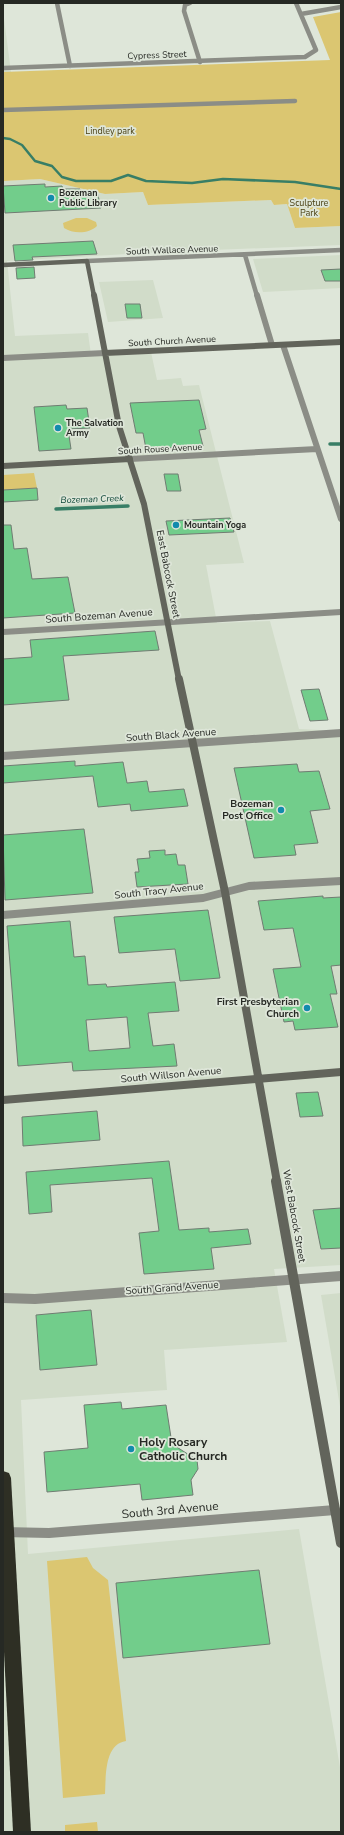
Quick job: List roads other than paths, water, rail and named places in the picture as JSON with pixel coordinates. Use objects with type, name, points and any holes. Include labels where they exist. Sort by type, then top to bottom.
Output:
[{"type":"highway","points":[[3,1478],[4,1532],[22,1832]]},
{"type":"street","points":[[57,3],[70,66]]},
{"type":"street","points":[[296,3],[301,14],[341,7]]},
{"type":"street","points":[[189,4],[184,8],[184,11],[200,62]]},
{"type":"street","name":"Cypress Street","points":[[3,68],[299,58],[311,54],[316,50],[301,14]]},
{"type":"street","points":[[3,110],[295,101]]},
{"type":"street","name":"South Wallace Avenue","points":[[3,265],[341,250]]},
{"type":"street","points":[[245,255],[272,345]]},
{"type":"street","name":"East Babcock Street","points":[[87,261],[119,426],[144,504],[192,744],[226,892]]},
{"type":"street","name":"South Church Avenue","points":[[3,358],[341,342]]},
{"type":"street","points":[[282,345],[317,449],[339,506],[341,519]]},
{"type":"street","name":"South Rouse Avenue","points":[[3,466],[317,449]]},
{"type":"street","name":"South Bozeman Avenue","points":[[3,632],[341,612]]},
{"type":"street","name":"South Black Avenue","points":[[3,756],[341,733]]},
{"type":"street","name":"South Tracy Avenue","points":[[3,915],[203,898],[249,886],[341,880]]},
{"type":"street","name":"West Babcock Street","points":[[226,892],[341,1543]]},
{"type":"street","name":"South Willson Avenue","points":[[3,1100],[341,1072]]},
{"type":"street","name":"South Grand Avenue","points":[[3,1298],[35,1299],[341,1276]]},
{"type":"street","name":"South 3rd Avenue","points":[[4,1532],[49,1533],[335,1510]]},
{"type":"waterway","points":[[3,138],[10,139],[22,145],[35,161],[52,166],[62,177],[76,181],[111,181],[128,175],[146,181],[192,183],[223,179],[295,182],[341,189]]},
{"type":"waterway","name":"Bozeman Creek","points":[[330,444],[341,444]]},
{"type":"waterway","name":"Bozeman Creek","points":[[56,509],[128,506]]},
{"type":"place","name":"Bozeman Public Library","points":[[51,198]]},
{"type":"place","name":"The Salvation Army","points":[[58,428]]},
{"type":"place","name":"Mountain Yoga","points":[[176,525]]},
{"type":"place","name":"Bozeman Post Office","points":[[281,810]]},
{"type":"place","name":"First Presbyterian Church","points":[[307,1008]]},
{"type":"place","name":"Holy Rosary Catholic Church","points":[[131,1449]]},
{"type":"park label","name":"Lindley park","points":[[110,131]]},
{"type":"park label","name":"Sculpture Park","points":[[309,208]]}]
